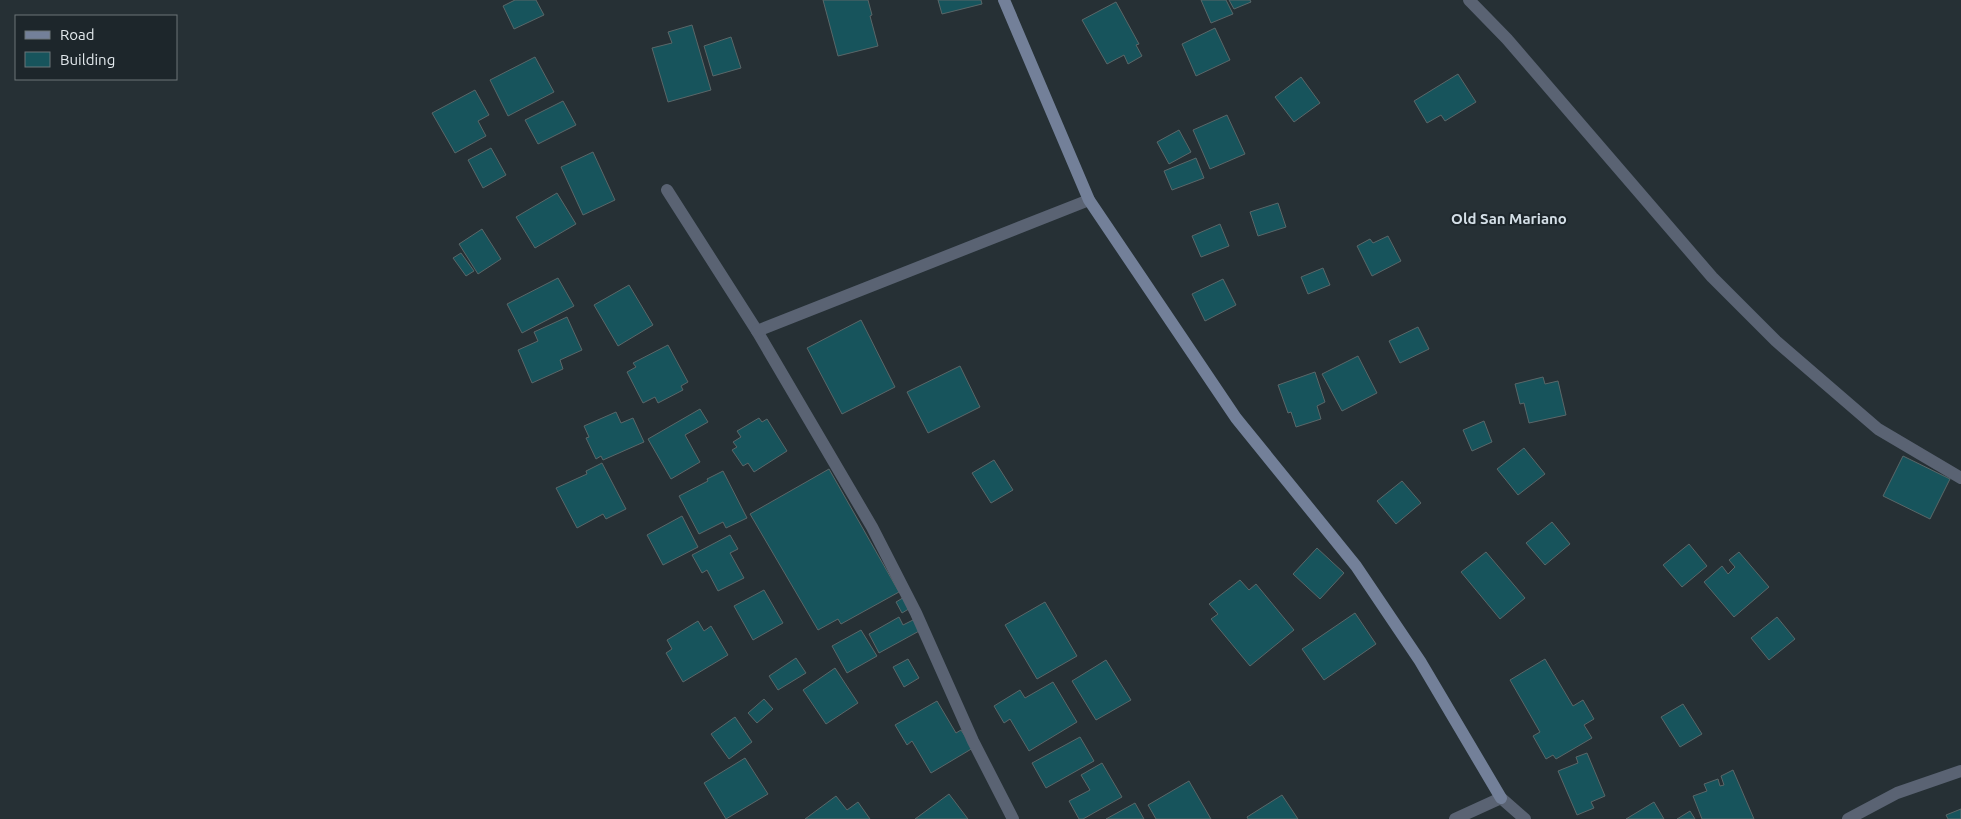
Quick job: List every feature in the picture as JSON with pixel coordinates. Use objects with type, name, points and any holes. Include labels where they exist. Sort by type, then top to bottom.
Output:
[{"type":"street","points":[[1004,0],[1088,200],[1236,418],[1356,566],[1420,661],[1501,798],[1525,819]]},
{"type":"street","points":[[1469,0],[1507,39],[1712,277],[1776,341],[1878,428],[1961,478]]},
{"type":"street","points":[[667,190],[757,331],[872,527],[916,613],[973,741],[1013,819]]},
{"type":"street","points":[[757,331],[1088,200]]},
{"type":"street","points":[[1848,819],[1897,793],[1961,771]]},
{"type":"street","points":[[1455,819],[1501,798]]},
{"type":"building","points":[[515,0],[536,0],[544,15],[514,29],[503,6]]},
{"type":"building","points":[[823,0],[868,0],[878,46],[838,56]]},
{"type":"building","points":[[938,0],[981,0],[982,4],[942,14]]},
{"type":"building","points":[[1201,0],[1226,0],[1233,14],[1211,23]]},
{"type":"building","points":[[1229,0],[1250,0],[1251,2],[1234,9]]},
{"type":"building","points":[[1116,2],[1139,44],[1136,45],[1142,56],[1128,64],[1124,55],[1107,64],[1082,20]]},
{"type":"building","points":[[692,25],[711,90],[668,102],[652,48],[672,43],[668,32]]},
{"type":"building","points":[[1215,28],[1230,60],[1196,76],[1182,44]]},
{"type":"building","points":[[731,37],[741,68],[713,76],[704,46]]},
{"type":"building","points":[[535,57],[554,92],[508,116],[490,80]]},
{"type":"building","points":[[1458,74],[1476,102],[1445,121],[1441,115],[1427,123],[1414,101]]},
{"type":"building","points":[[1301,77],[1320,103],[1294,122],[1275,97]]},
{"type":"building","points":[[475,90],[489,115],[478,121],[486,136],[455,153],[432,113]]},
{"type":"building","points":[[563,101],[576,125],[538,144],[525,120]]},
{"type":"building","points":[[1227,115],[1245,154],[1210,169],[1193,130]]},
{"type":"building","points":[[1179,130],[1191,152],[1169,164],[1157,142]]},
{"type":"building","points":[[491,148],[506,175],[483,188],[468,160]]},
{"type":"building","points":[[593,152],[615,200],[583,215],[561,167]]},
{"type":"building","points":[[1196,158],[1204,178],[1172,190],[1164,171]]},
{"type":"building","points":[[557,193],[576,224],[535,248],[516,217]]},
{"type":"building","points":[[1278,203],[1286,227],[1258,236],[1250,212]]},
{"type":"building","points":[[1220,224],[1229,246],[1201,257],[1192,236]]},
{"type":"building","points":[[482,229],[501,259],[478,274],[459,244]]},
{"type":"building","points":[[1388,236],[1401,261],[1372,276],[1357,246],[1370,239],[1373,243]]},
{"type":"building","points":[[461,253],[474,271],[466,276],[453,258]]},
{"type":"building","points":[[1323,268],[1330,285],[1308,294],[1301,277]]},
{"type":"building","points":[[558,278],[574,306],[522,333],[507,304]]},
{"type":"building","points":[[1223,279],[1236,305],[1205,321],[1192,294]]},
{"type":"building","points":[[629,285],[653,325],[618,346],[594,305]]},
{"type":"building","points":[[567,317],[582,350],[560,360],[563,369],[532,383],[518,350],[538,341],[534,332]]},
{"type":"building","points":[[861,320],[895,387],[842,414],[807,348]]},
{"type":"building","points":[[1418,327],[1429,349],[1400,363],[1389,341]]},
{"type":"building","points":[[668,345],[688,382],[681,386],[683,390],[658,403],[655,397],[643,403],[627,372],[636,367],[633,363]]},
{"type":"building","points":[[1358,356],[1377,393],[1342,411],[1322,374]]},
{"type":"building","points":[[960,366],[980,407],[928,433],[907,392]]},
{"type":"building","points":[[1315,372],[1325,402],[1317,406],[1321,419],[1296,427],[1291,412],[1288,413],[1278,385]]},
{"type":"building","points":[[1543,377],[1545,384],[1558,381],[1566,415],[1529,423],[1524,403],[1520,404],[1515,384]]},
{"type":"building","points":[[700,409],[708,422],[685,435],[700,462],[671,479],[648,439]]},
{"type":"building","points":[[616,412],[621,423],[633,418],[644,442],[603,460],[601,456],[596,459],[586,438],[589,437],[584,426]]},
{"type":"building","points":[[759,418],[762,422],[767,419],[787,451],[754,472],[748,463],[743,466],[732,450],[737,447],[733,442],[741,437],[737,431]]},
{"type":"building","points":[[1484,421],[1492,442],[1472,451],[1463,430]]},
{"type":"building","points":[[1524,448],[1545,474],[1518,495],[1497,469]]},
{"type":"building","points":[[1903,456],[1950,479],[1930,519],[1883,496]]},
{"type":"building","points":[[994,460],[1013,490],[991,503],[972,473]]},
{"type":"building","points":[[602,463],[626,509],[606,519],[603,514],[577,528],[556,488],[587,474],[586,471]]},
{"type":"building","points":[[829,469],[899,592],[841,624],[838,619],[818,630],[750,514]]},
{"type":"building","points":[[723,471],[747,518],[726,528],[723,522],[699,534],[679,496]]},
{"type":"building","points":[[1402,481],[1421,503],[1396,524],[1377,501]]},
{"type":"building","points":[[682,516],[698,547],[663,565],[647,535]]},
{"type":"building","points":[[1552,522],[1570,544],[1545,565],[1526,543]]},
{"type":"building","points":[[730,535],[738,549],[730,553],[744,578],[718,591],[707,570],[702,573],[692,555]]},
{"type":"building","points":[[1689,544],[1707,566],[1682,587],[1663,565]]},
{"type":"building","points":[[1317,548],[1344,573],[1320,599],[1293,574]]},
{"type":"building","points":[[1486,552],[1525,598],[1500,619],[1461,572]]},
{"type":"building","points":[[1739,552],[1769,587],[1734,617],[1704,582],[1722,566],[1728,574],[1735,567],[1729,560]]},
{"type":"building","points":[[1240,580],[1249,590],[1256,584],[1294,630],[1250,666],[1211,619],[1218,614],[1209,604]]},
{"type":"building","points":[[764,590],[783,623],[753,640],[734,606]]},
{"type":"building","points":[[906,596],[912,607],[902,613],[896,602]]},
{"type":"building","points":[[1045,602],[1077,656],[1037,679],[1005,625]]},
{"type":"building","points":[[1355,613],[1376,644],[1324,680],[1302,649]]},
{"type":"building","points":[[899,617],[903,625],[915,619],[921,630],[879,653],[869,634]]},
{"type":"building","points":[[1777,617],[1795,639],[1769,660],[1751,638]]},
{"type":"building","points":[[698,621],[704,631],[711,626],[728,655],[683,682],[666,653],[672,649],[667,640]]},
{"type":"building","points":[[861,630],[877,656],[847,673],[832,646]]},
{"type":"building","points":[[796,658],[806,673],[778,690],[769,676]]},
{"type":"building","points":[[908,659],[919,678],[904,687],[893,667]]},
{"type":"building","points":[[1545,659],[1573,706],[1583,700],[1594,719],[1584,725],[1592,738],[1556,759],[1553,755],[1546,759],[1533,736],[1540,732],[1510,680]]},
{"type":"building","points":[[1106,660],[1131,700],[1096,720],[1072,681]]},
{"type":"building","points":[[835,668],[858,703],[826,724],[803,690]]},
{"type":"building","points":[[1053,682],[1077,722],[1029,751],[1010,719],[1004,723],[994,706],[1020,690],[1025,698]]},
{"type":"building","points":[[764,699],[773,709],[757,723],[748,713]]},
{"type":"building","points":[[937,701],[956,733],[961,730],[973,748],[931,773],[912,741],[907,745],[895,725]]},
{"type":"building","points":[[1683,704],[1702,734],[1680,747],[1661,717]]},
{"type":"building","points":[[735,717],[752,742],[729,759],[711,734]]},
{"type":"building","points":[[1080,737],[1094,761],[1046,788],[1032,763]]},
{"type":"building","points":[[1587,753],[1605,796],[1591,802],[1594,808],[1577,815],[1558,771],[1578,763],[1576,757]]},
{"type":"building","points":[[745,758],[768,794],[726,819],[704,783]]},
{"type":"building","points":[[1102,763],[1122,797],[1083,819],[1079,819],[1069,801],[1090,790],[1081,775]]},
{"type":"building","points":[[1733,770],[1754,819],[1702,819],[1693,796],[1707,791],[1704,784],[1718,779],[1720,786],[1724,785],[1721,776]]},
{"type":"building","points":[[1189,781],[1211,819],[1156,819],[1148,805]]},
{"type":"building","points":[[949,794],[968,819],[915,819]]},
{"type":"building","points":[[1282,795],[1298,819],[1248,819],[1247,817]]},
{"type":"building","points":[[836,796],[847,810],[858,802],[870,819],[805,819]]},
{"type":"building","points":[[1654,802],[1664,819],[1626,819]]},
{"type":"building","points":[[1135,803],[1144,819],[1106,819]]},
{"type":"building","points":[[1961,809],[1961,819],[1948,819],[1946,815]]},
{"type":"building","points":[[1690,811],[1695,819],[1677,819]]},
{"type":"district","name":"Old San Mariano","points":[[1509,219]]}]
